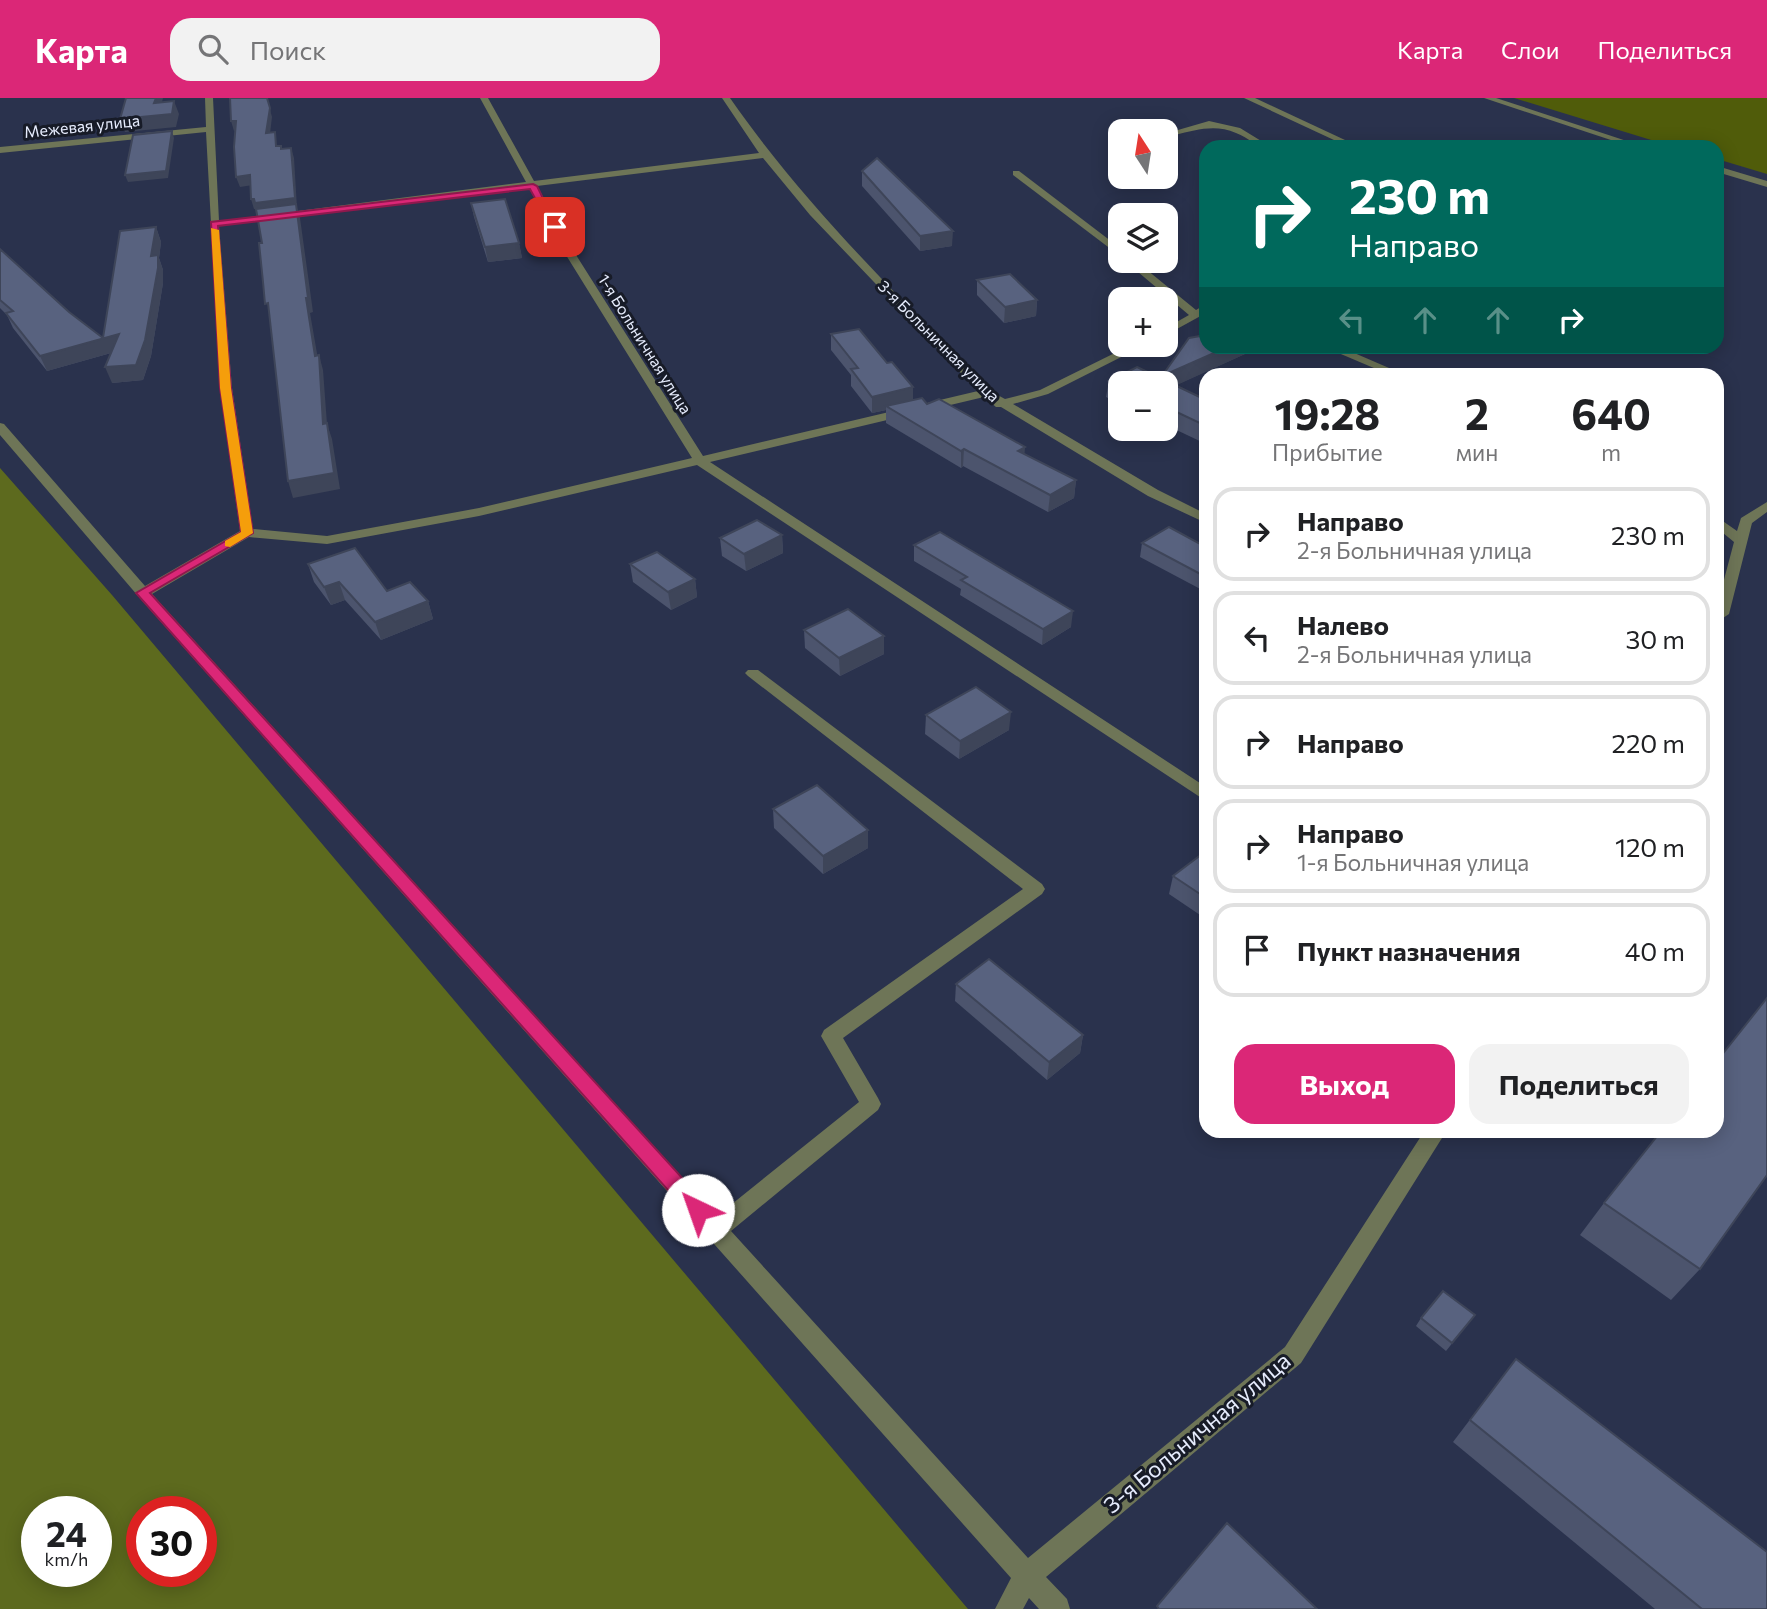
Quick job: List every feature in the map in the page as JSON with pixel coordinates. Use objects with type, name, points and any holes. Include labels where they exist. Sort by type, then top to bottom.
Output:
[{"type":"street","points":[[209,98],[214,224],[226,388],[247,533]]},
{"type":"street","name":"1-я Больничная улица","points":[[484,98],[566,247],[699,460]]},
{"type":"street","name":"3-я Больничная улица","points":[[726,98],[765,155],[813,213],[986,393],[1000,404],[1153,493],[1199,516]]},
{"type":"street","points":[[1248,98],[1341,140]]},
{"type":"street","points":[[1488,98],[1620,140]]},
{"type":"street","points":[[1178,131],[1209,124],[1237,130],[1255,140]]},
{"type":"street","name":"Межевая улица","points":[[0,150],[210,130]]},
{"type":"street","points":[[214,224],[765,155]]},
{"type":"street","points":[[1724,171],[1767,184]]},
{"type":"street","points":[[1016,173],[1108,244]]},
{"type":"street","points":[[1144,273],[1196,317]]},
{"type":"street","points":[[1178,326],[1199,314]]},
{"type":"street","points":[[1347,354],[1382,368]]},
{"type":"street","points":[[1000,404],[1044,392],[1115,357]]},
{"type":"street","points":[[142,593],[247,533],[327,540],[479,512],[986,393]]},
{"type":"street","points":[[5,432],[142,593],[1058,1609]]},
{"type":"street","points":[[699,460],[1199,790]]},
{"type":"street","points":[[1724,606],[1746,521],[1767,506]]},
{"type":"street","points":[[1724,527],[1741,541]]},
{"type":"street","points":[[716,1230],[871,1104],[831,1036],[1035,889],[753,673]]},
{"type":"street","name":"3-я Больничная улица","points":[[1027,1576],[1293,1355],[1432,1138]]},
{"type":"street","points":[[1008,1609],[1027,1576]]},
{"type":"green space","points":[[1514,98],[1767,98],[1767,174],[1724,161],[1724,140],[1651,140]]},
{"type":"green space","points":[[0,468],[112,595],[968,1609],[0,1609]]},
{"type":"building","points":[[126,98],[156,98],[154,103],[174,101],[172,114],[120,119]]},
{"type":"building","points":[[230,98],[267,98],[270,108],[266,133],[275,132],[276,146],[281,146],[281,149],[291,148],[295,198],[255,203],[254,199],[251,199],[250,175],[236,177],[236,121],[231,121]]},
{"type":"building","points":[[172,131],[166,171],[125,175],[133,135]]},
{"type":"building","points":[[877,158],[953,231],[920,236],[862,171]]},
{"type":"building","points":[[505,199],[519,243],[485,247],[471,203]]},
{"type":"building","points":[[296,204],[306,298],[315,356],[319,355],[323,424],[327,423],[334,473],[288,481],[268,303],[265,304],[259,243],[262,243],[256,209]]},
{"type":"building","points":[[156,227],[151,256],[158,255],[158,268],[145,340],[136,365],[105,367],[119,334],[40,356],[6,313],[13,311],[0,300],[0,249],[69,312],[103,338],[120,231]]},
{"type":"building","points":[[1010,274],[1037,300],[1005,307],[977,280]]},
{"type":"building","points":[[859,329],[887,363],[892,362],[913,387],[872,397],[851,369],[858,368],[831,334]]},
{"type":"building","points":[[1199,336],[1199,354],[1212,354],[1173,371],[1166,371],[1189,338]]},
{"type":"building","points":[[1137,367],[1145,371],[1129,371]]},
{"type":"building","points":[[1178,387],[1199,397],[1199,423],[1178,413]]},
{"type":"building","points":[[922,398],[927,404],[939,399],[1025,447],[1018,451],[1076,480],[1050,495],[964,449],[961,451],[886,406]]},
{"type":"building","points":[[757,520],[782,535],[744,554],[720,538]]},
{"type":"building","points":[[1169,527],[1199,543],[1199,573],[1142,543]]},
{"type":"building","points":[[940,532],[1073,611],[1043,629],[961,580],[967,577],[914,545]]},
{"type":"building","points":[[355,548],[387,591],[410,582],[428,601],[375,622],[339,582],[324,587],[308,564]]},
{"type":"building","points":[[657,552],[695,579],[668,592],[630,564]]},
{"type":"building","points":[[848,609],[884,636],[839,658],[804,630]]},
{"type":"building","points":[[976,687],[1011,712],[960,741],[926,715]]},
{"type":"building","points":[[817,785],[868,830],[823,856],[773,809]]},
{"type":"building","points":[[1199,856],[1199,893],[1173,876]]},
{"type":"building","points":[[989,959],[1083,1035],[1049,1062],[956,984]]},
{"type":"building","points":[[1767,998],[1767,1175],[1700,1269],[1604,1203],[1656,1138],[1724,1138],[1724,1052]]},
{"type":"building","points":[[1443,1291],[1475,1315],[1452,1343],[1421,1318]]},
{"type":"building","points":[[1516,1359],[1767,1552],[1767,1609],[1702,1609],[1470,1420]]},
{"type":"building","points":[[1227,1523],[1317,1609],[1159,1609],[1157,1606]]},
{"type":"slow traffic","points":[[214,230],[226,388],[247,533],[230,543]]},
{"type":"route","points":[[555,227],[533,186],[214,224],[226,388],[247,533],[142,593],[698,1210]]}]
